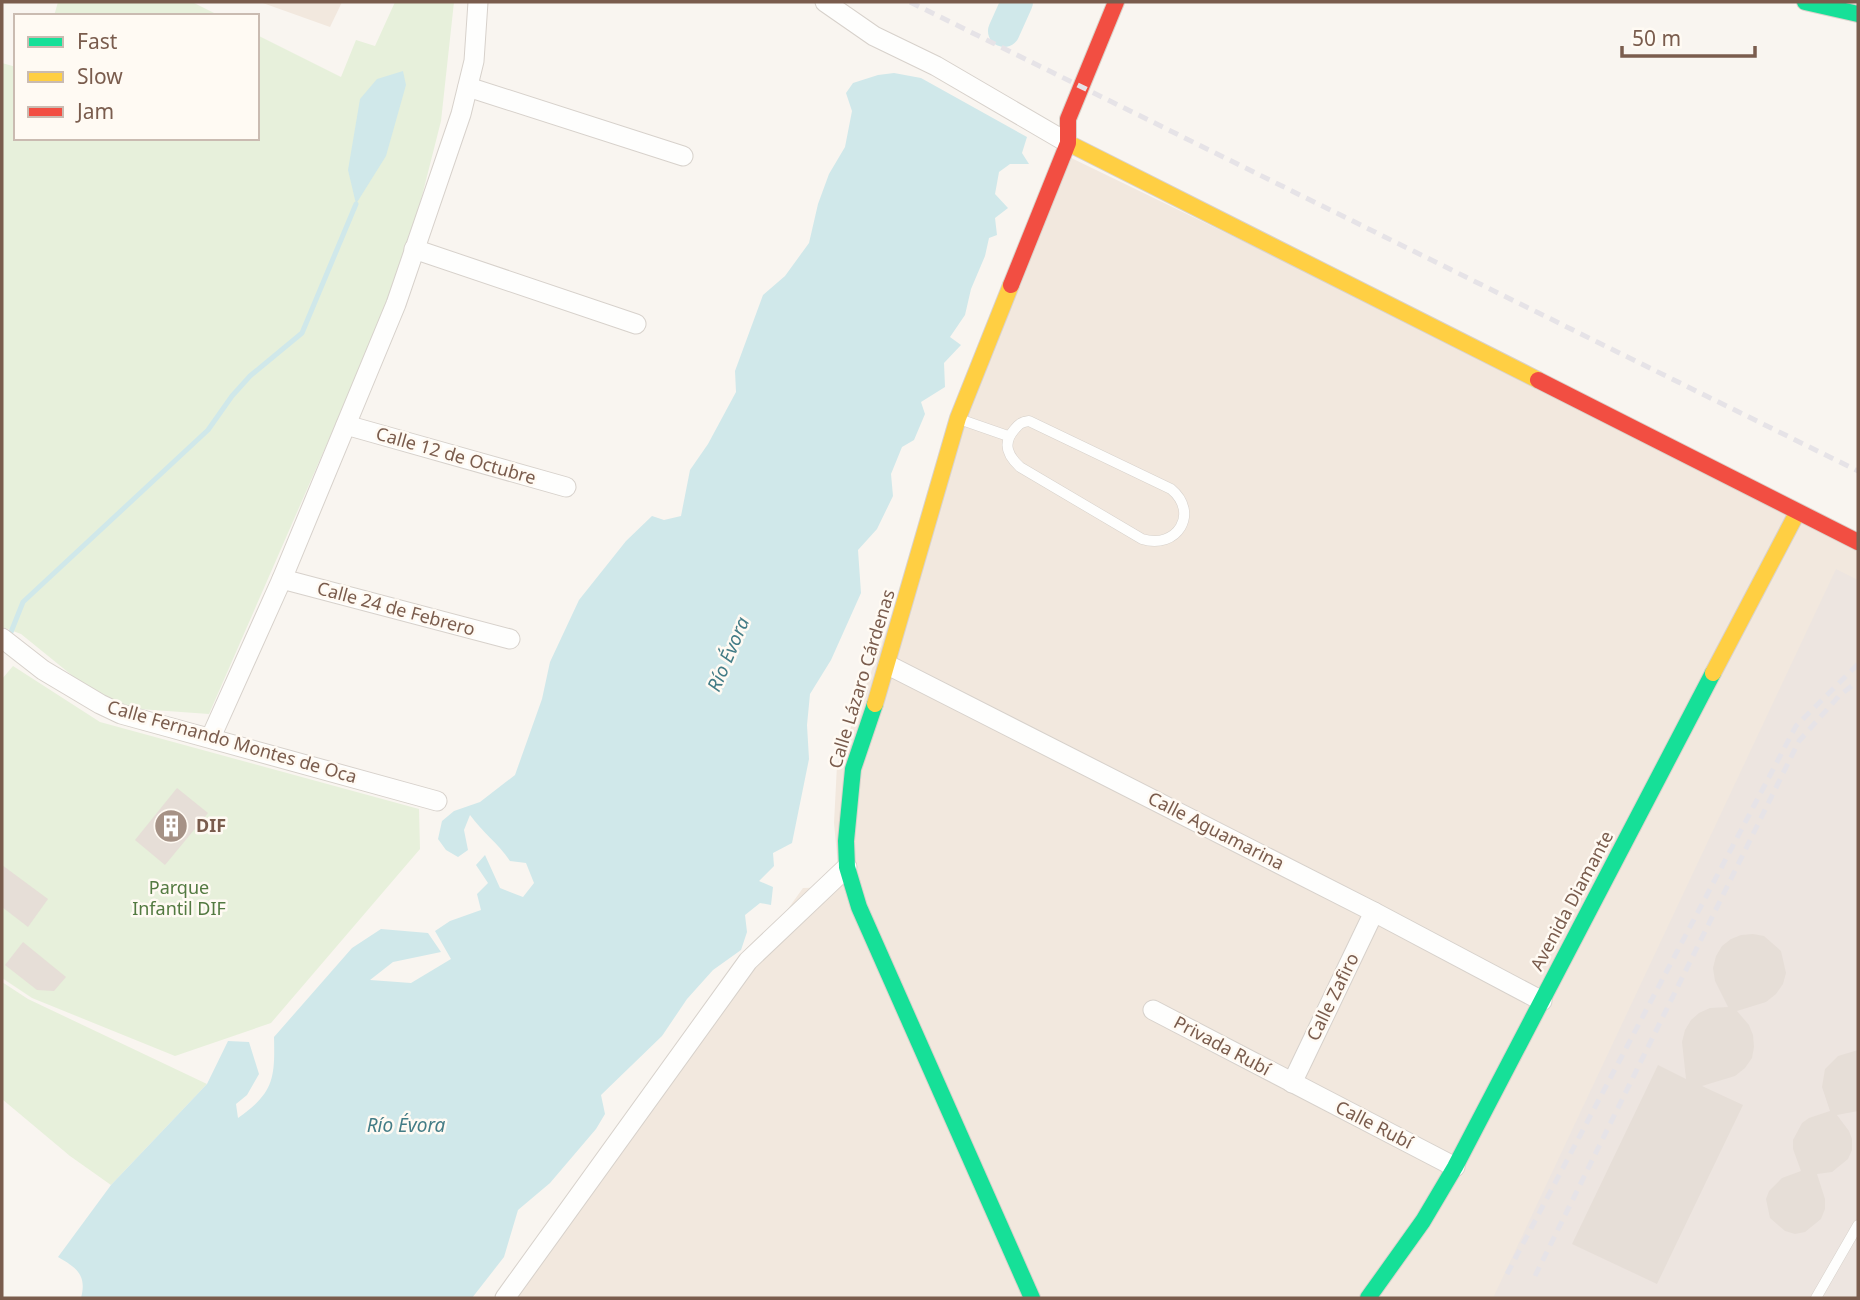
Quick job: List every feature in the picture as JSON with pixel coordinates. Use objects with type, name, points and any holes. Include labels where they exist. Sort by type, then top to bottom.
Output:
[{"type":"street","points":[[211,737],[282,579],[396,304],[461,114],[477,40],[478,2]]},
{"type":"street","points":[[825,2],[874,36],[936,66],[1068,143],[1858,542]]},
{"type":"street","name":"Calle Lázaro Cárdenas","points":[[1032,1298],[859,907],[847,867],[846,817],[853,769],[888,665],[958,418],[1068,143],[1068,120],[1116,2]]},
{"type":"street","points":[[1805,2],[1858,14]]},
{"type":"street","points":[[468,87],[683,156]]},
{"type":"street","points":[[414,249],[636,324]]},
{"type":"street","name":"Calle 12 de Octubre","points":[[346,425],[566,487]]},
{"type":"street","name":"Avenida Diamante","points":[[1368,1298],[1423,1221],[1455,1167],[1797,513]]},
{"type":"street","name":"Calle 24 de Febrero","points":[[282,579],[510,639]]},
{"type":"street","name":"Calle Fernando Montes de Oca","points":[[2,638],[43,670],[100,705],[121,714],[437,801]]},
{"type":"street","name":"Calle Aguamarina","points":[[888,665],[1374,912],[1542,1001]]},
{"type":"street","points":[[505,1298],[748,961],[847,867]]},
{"type":"street","name":"Calle Zafiro","points":[[1292,1083],[1374,912]]},
{"type":"street","name":"Privada Rubí","points":[[1153,1010],[1292,1083]]},
{"type":"street","name":"Calle Rubí","points":[[1292,1083],[1455,1167]]},
{"type":"lane","points":[[958,418],[1008,436]]},
{"type":"lane","points":[[1022,422],[1037,423],[1171,489],[1179,496],[1182,504],[1184,518],[1181,528],[1164,541],[1154,542],[1142,538],[1020,467],[1009,455],[1006,446],[1008,436],[1022,422]]},
{"type":"lane","points":[[1816,1298],[1858,1225]]},
{"type":"shaded area","points":[[260,2],[342,2],[330,27]]},
{"type":"shaded area","points":[[1061,153],[1858,539],[1858,1298],[508,1298],[803,888],[840,887],[834,823],[837,765]]},
{"type":"shaded area","points":[[1836,569],[1858,580],[1858,1298],[1493,1298]]},
{"type":"green space","points":[[58,2],[192,2],[216,14],[55,14]]},
{"type":"green space","points":[[395,2],[454,2],[441,121],[404,267],[209,714],[111,707],[21,634],[2,627],[2,63],[14,66],[14,140],[259,140],[259,36],[341,77],[356,40],[375,46]]},
{"type":"green space","name":"Parque Infantil DIF","points":[[13,666],[100,722],[419,809],[420,849],[271,1023],[175,1056],[32,998],[2,978],[2,679]]},
{"type":"green space","points":[[2,982],[28,999],[207,1084],[111,1185],[70,1156],[2,1099]]},
{"type":"water","points":[[403,71],[406,85],[386,156],[356,204],[348,170],[360,99],[377,79]]},
{"type":"water","name":"Río Évora","points":[[894,73],[921,78],[1027,137],[1022,153],[1029,164],[1010,164],[999,172],[995,194],[1008,208],[995,218],[997,235],[989,238],[965,315],[950,337],[961,345],[944,363],[945,387],[921,402],[925,414],[914,440],[902,447],[891,474],[893,496],[877,529],[858,550],[861,593],[831,660],[810,694],[807,725],[809,759],[792,843],[773,853],[774,866],[759,881],[773,887],[771,905],[760,903],[745,915],[747,932],[741,950],[713,970],[687,999],[662,1036],[601,1095],[605,1114],[596,1129],[550,1183],[518,1210],[504,1257],[472,1298],[81,1298],[83,1283],[79,1273],[58,1257],[111,1185],[207,1084],[228,1041],[249,1042],[259,1074],[247,1095],[236,1104],[238,1118],[259,1101],[270,1084],[274,1063],[274,1037],[352,948],[381,929],[428,933],[441,952],[393,962],[370,980],[411,983],[451,959],[435,931],[450,921],[481,910],[477,894],[488,883],[476,865],[485,855],[500,888],[523,897],[534,883],[526,863],[510,861],[470,815],[464,830],[468,850],[458,857],[446,850],[438,839],[442,821],[454,811],[480,802],[515,775],[542,699],[550,662],[579,600],[626,541],[652,516],[664,520],[681,516],[690,470],[708,444],[736,392],[735,371],[763,295],[785,276],[809,243],[818,204],[829,174],[845,147],[852,111],[846,93],[853,83]]},
{"type":"building","name":"DIF","points":[[177,788],[208,813],[165,865],[135,840]]},
{"type":"building","points":[[2,865],[48,899],[28,927],[2,907]]},
{"type":"building","points":[[1753,934],[1764,936],[1781,951],[1786,973],[1783,984],[1766,1002],[1737,1011],[1749,1025],[1753,1035],[1752,1058],[1745,1068],[1735,1076],[1702,1086],[1743,1105],[1657,1284],[1572,1244],[1658,1065],[1686,1079],[1682,1042],[1685,1030],[1699,1013],[1710,1008],[1728,1007],[1715,981],[1713,968],[1716,956],[1722,946],[1731,939]]},
{"type":"building","points":[[23,942],[66,977],[54,991],[37,990],[5,965]]},
{"type":"building","points":[[1858,1050],[1858,1111],[1837,1115],[1849,1131],[1852,1150],[1848,1159],[1832,1172],[1817,1174],[1825,1199],[1821,1219],[1805,1232],[1795,1234],[1785,1231],[1770,1218],[1766,1199],[1769,1191],[1782,1178],[1801,1171],[1793,1149],[1793,1140],[1802,1123],[1830,1111],[1822,1087],[1825,1069],[1838,1056]]},
{"type":"waterway","name":"Río Évora","points":[[1004,31],[1017,2]]},
{"type":"waterway","points":[[9,637],[23,602],[208,430],[250,376],[302,333],[356,204]]},
{"type":"railway","points":[[910,2],[1858,471]]},
{"type":"railway","points":[[1507,1274],[1796,726],[1858,664]]},
{"type":"railway","points":[[1535,1276],[1799,741],[1839,696],[1858,681]]},
{"type":"traffic: fast","points":[[1805,2],[1858,14]]},
{"type":"traffic: fast","points":[[1368,1298],[1423,1221],[1455,1167],[1713,673]]},
{"type":"traffic: fast","points":[[875,704],[853,769],[846,841],[847,867],[859,907],[1032,1298]]},
{"type":"traffic: slow","points":[[1068,143],[1538,380]]},
{"type":"traffic: slow","points":[[875,704],[958,418],[1011,285]]},
{"type":"traffic: slow","points":[[1713,673],[1797,513]]},
{"type":"traffic: jam","points":[[1011,285],[1068,143],[1068,119],[1116,2]]},
{"type":"traffic: jam","points":[[1538,380],[1858,542]]},
{"type":"place","name":"DIF","points":[[171,826]]}]
